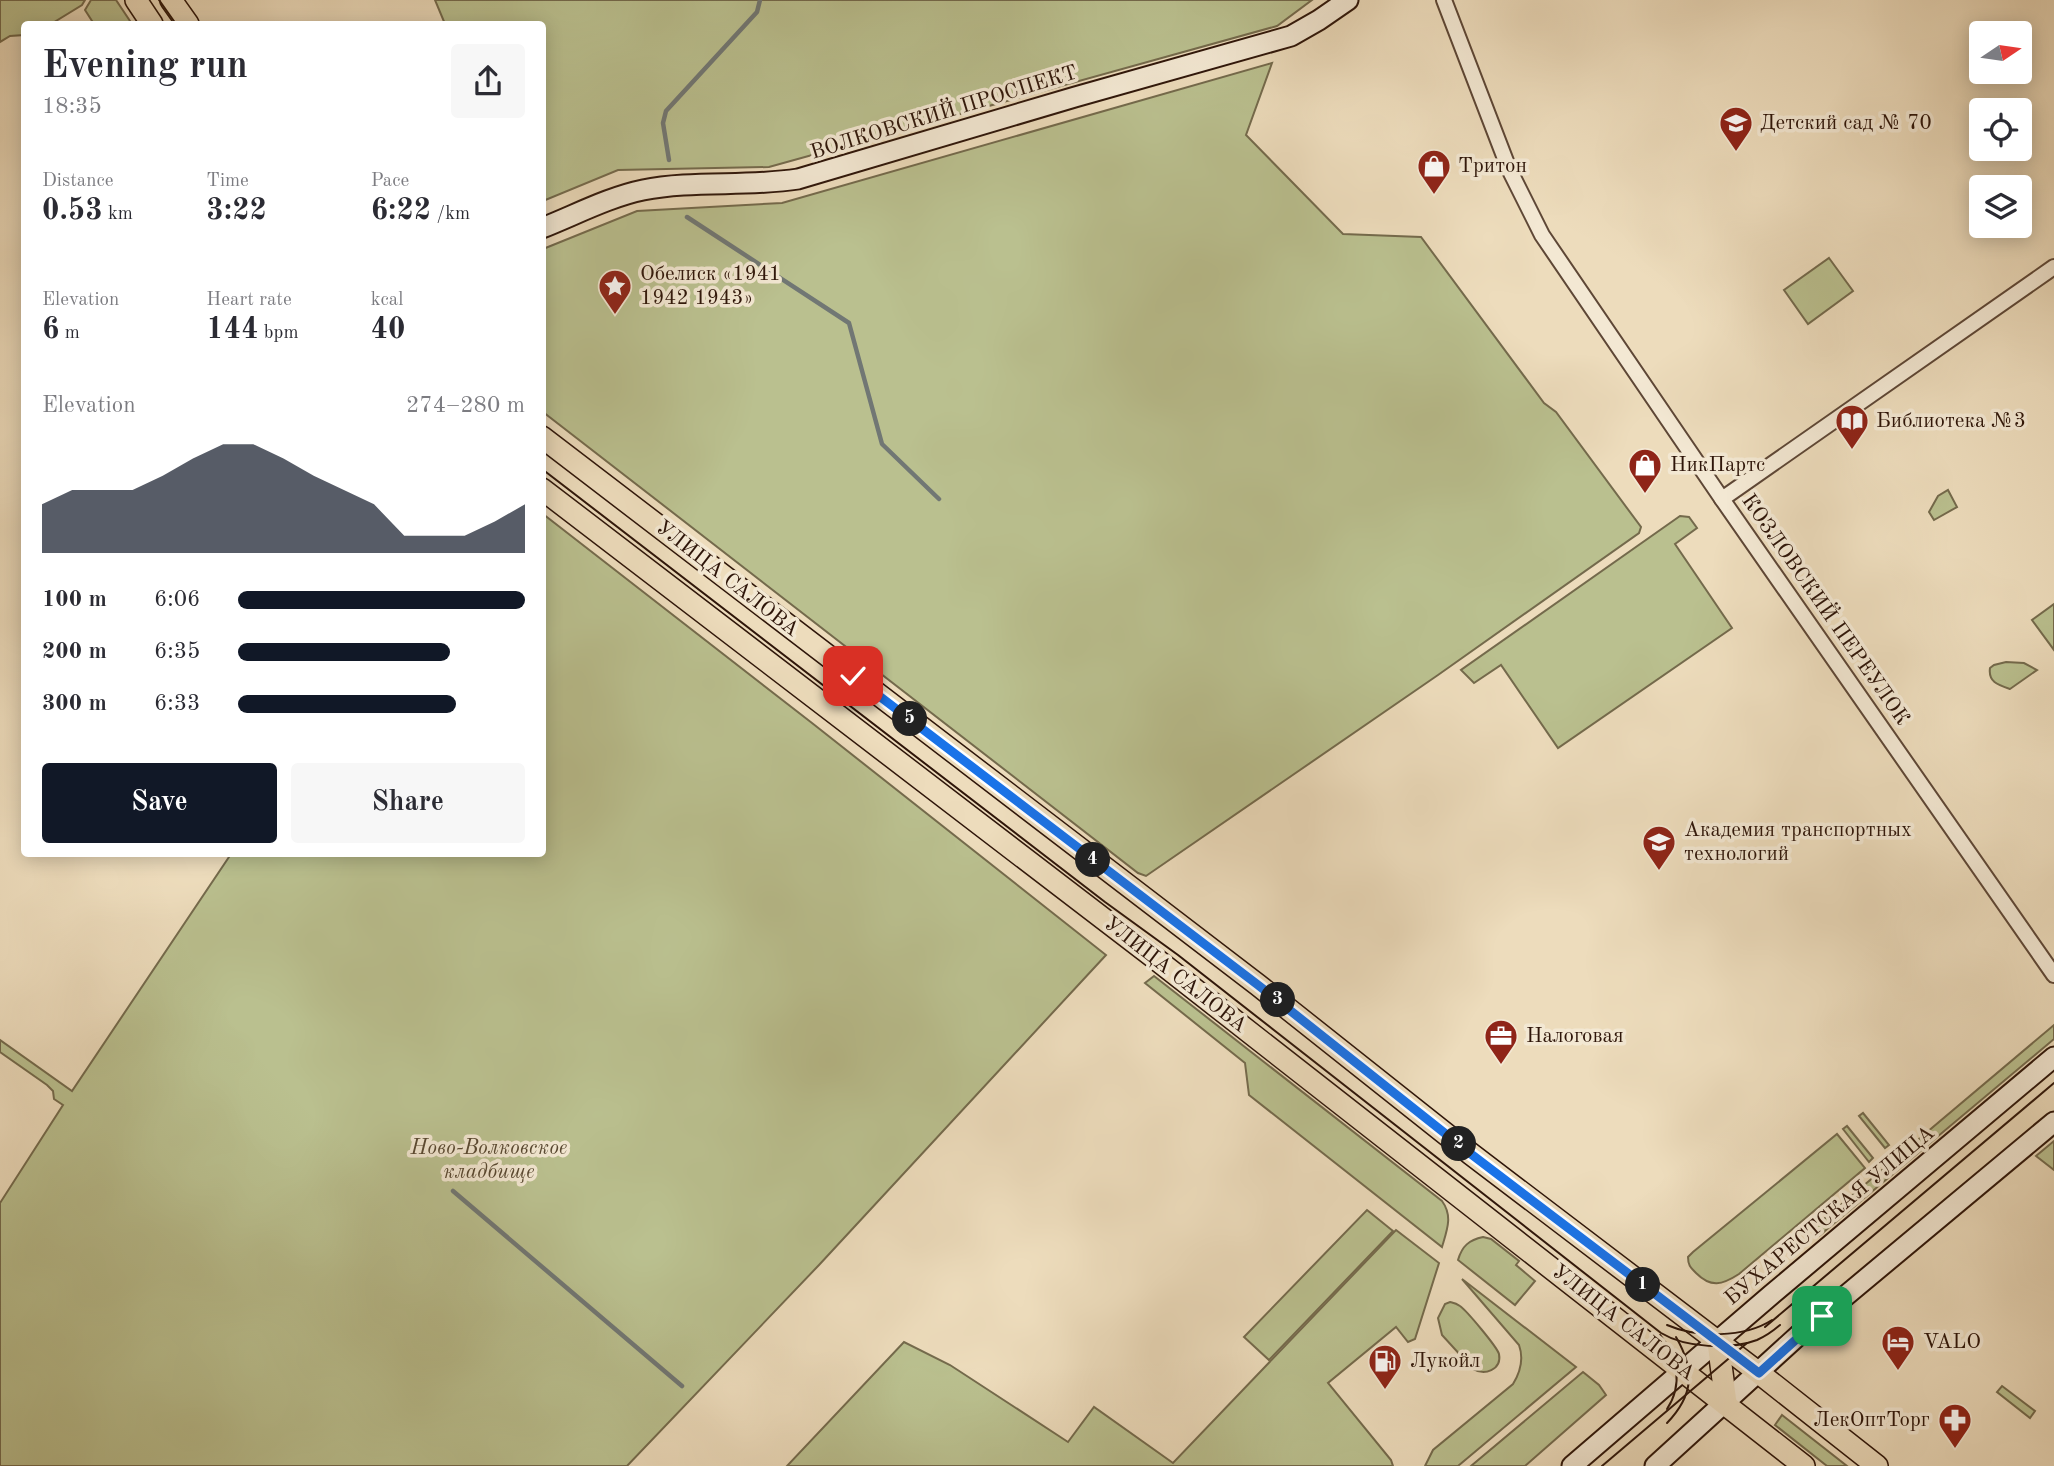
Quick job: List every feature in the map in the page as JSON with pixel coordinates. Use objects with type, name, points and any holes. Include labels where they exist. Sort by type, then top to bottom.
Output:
[{"type":"main road","points":[[136,0],[150,21]]},
{"type":"main road","points":[[171,0],[186,21]]},
{"type":"main road","name":"ВОЛКОВСКИЙ ПРОСПЕКТ","points":[[546,226],[644,189],[798,180],[1291,36],[1348,0]]},
{"type":"main road","name":"УЛИЦА САЛОВА","points":[[546,440],[1258,985],[1471,1154],[1877,1466]]},
{"type":"main road","name":"УЛИЦА САЛОВА","points":[[546,492],[1152,956],[1804,1466]]},
{"type":"main road","name":"БУХАРЕСТСКАЯ УЛИЦА","points":[[1572,1466],[2054,1057]]},
{"type":"main road","points":[[1656,1466],[1801,1333],[2054,1122]]},
{"type":"main road","points":[[1718,1342],[1726,1403]]},
{"type":"street","name":"КОЗЛОВСКИЙ ПЕРЕУЛОК","points":[[1444,0],[1509,169],[1528,210],[1548,243],[1722,499],[2054,975]]},
{"type":"street","points":[[1722,499],[2054,267]]},
{"type":"green space","points":[[0,0],[85,0],[82,5],[56,21],[21,21],[21,35],[10,36],[0,42]]},
{"type":"green space","points":[[91,0],[116,0],[130,21],[92,21],[85,10]]},
{"type":"green space","points":[[435,0],[1312,0],[1277,26],[769,167],[618,170],[546,200],[546,21],[444,21]]},
{"type":"green space","points":[[1272,63],[1246,135],[1343,234],[1421,237],[1544,403],[1556,412],[1641,527],[1639,533],[1146,876],[1138,873],[546,414],[546,248],[637,211],[782,203]]},
{"type":"green space","points":[[1829,258],[1853,291],[1808,324],[1784,290]]},
{"type":"green space","points":[[1948,490],[1957,507],[1934,520],[1929,512],[1938,496]]},
{"type":"green space","name":"Ново-Волковское кладбище","points":[[546,516],[1106,955],[819,1265],[627,1466],[0,1466],[0,1203],[63,1105],[54,1099],[53,1091],[47,1085],[0,1052],[0,1040],[72,1091],[229,857],[546,857]]},
{"type":"green space","points":[[1680,516],[1689,517],[1697,528],[1675,544],[1732,628],[1558,748],[1501,665],[1474,683],[1461,670]]},
{"type":"green space","points":[[2054,604],[2054,650],[2032,620]]},
{"type":"green space","points":[[2006,662],[2024,663],[2037,670],[2010,689],[1995,682],[1990,673],[1990,668],[1994,665]]},
{"type":"green space","points":[[1154,976],[1442,1201],[1448,1218],[1442,1247],[1249,1095],[1245,1063],[1145,983]]},
{"type":"green space","points":[[2054,1025],[2054,1039],[1819,1236],[1812,1229]]},
{"type":"green space","points":[[1863,1113],[1889,1145],[1885,1148],[1859,1116]]},
{"type":"green space","points":[[1847,1126],[1873,1158],[1869,1162],[1843,1129]]},
{"type":"green space","points":[[1837,1134],[1865,1168],[1739,1274],[1717,1283],[1701,1278],[1690,1266],[1688,1257]]},
{"type":"green space","points":[[2054,1141],[2054,1170],[2036,1156]]},
{"type":"green space","points":[[1367,1210],[1393,1231],[1269,1360],[1244,1337]]},
{"type":"green space","points":[[1396,1230],[1439,1263],[1415,1339],[1408,1342],[1396,1327],[1328,1383],[1391,1460],[1393,1466],[787,1466],[904,1342],[950,1365],[1068,1442],[1094,1407],[1173,1463]]},
{"type":"green space","points":[[1483,1237],[1491,1239],[1519,1261],[1516,1265],[1535,1281],[1515,1305],[1458,1260],[1467,1244]]},
{"type":"green space","points":[[1462,1279],[1576,1367],[1458,1466],[1425,1466],[1433,1450],[1513,1384],[1521,1365],[1519,1345]]},
{"type":"green space","points":[[1450,1302],[1464,1309],[1497,1350],[1499,1360],[1495,1368],[1487,1372],[1473,1369],[1442,1335],[1438,1318],[1445,1304]]},
{"type":"green space","points":[[1583,1372],[1599,1385],[1606,1395],[1525,1466],[1471,1466]]},
{"type":"green space","points":[[2002,1386],[2035,1411],[2030,1418],[1997,1392]]},
{"type":"green space","points":[[1782,1415],[1847,1466],[1827,1466],[1775,1425]]},
{"type":"waterway","points":[[669,160],[663,123],[666,111],[757,12],[760,0]]},
{"type":"waterway","points":[[687,217],[849,323],[882,444],[939,499]]},
{"type":"waterway","points":[[453,1191],[682,1386]]},
{"type":"tram line","points":[[159,0],[174,21]]},
{"type":"tram line","points":[[546,472],[1105,902],[1178,955],[1661,1333],[1683,1342],[1721,1346],[1757,1340],[1780,1325]]},
{"type":"tram line","points":[[1765,1327],[2054,1083]]},
{"type":"tram line","points":[[1667,1325],[1692,1332],[1720,1334],[1748,1330],[1772,1320]]},
{"type":"tram line","points":[[1660,1335],[1671,1352],[1677,1381],[1667,1409]]},
{"type":"tram line","points":[[1667,1423],[1682,1402],[1689,1382],[1686,1360],[1676,1337]]},
{"type":"tram line","points":[[1602,1466],[1747,1343]]},
{"type":"place","name":"Детский сад № 70","points":[[1736,153]]},
{"type":"place","name":"Тритон","points":[[1434,196]]},
{"type":"place","name":"Обелиск «1941 1942 1943»","points":[[615,316]]},
{"type":"place","name":"Библиотека №3","points":[[1852,451]]},
{"type":"place","name":"НикПартс","points":[[1645,495]]},
{"type":"place","name":"Академия транспортных технологий","points":[[1659,872]]},
{"type":"place","name":"Налоговая","points":[[1501,1066]]},
{"type":"place","name":"VALO","points":[[1898,1372]]},
{"type":"place","name":"Лукойл","points":[[1385,1391]]},
{"type":"place","name":"ЛекОптТорг","points":[[1955,1450]]},
{"type":"route","points":[[853,676],[1759,1373],[1822,1316]]}]
